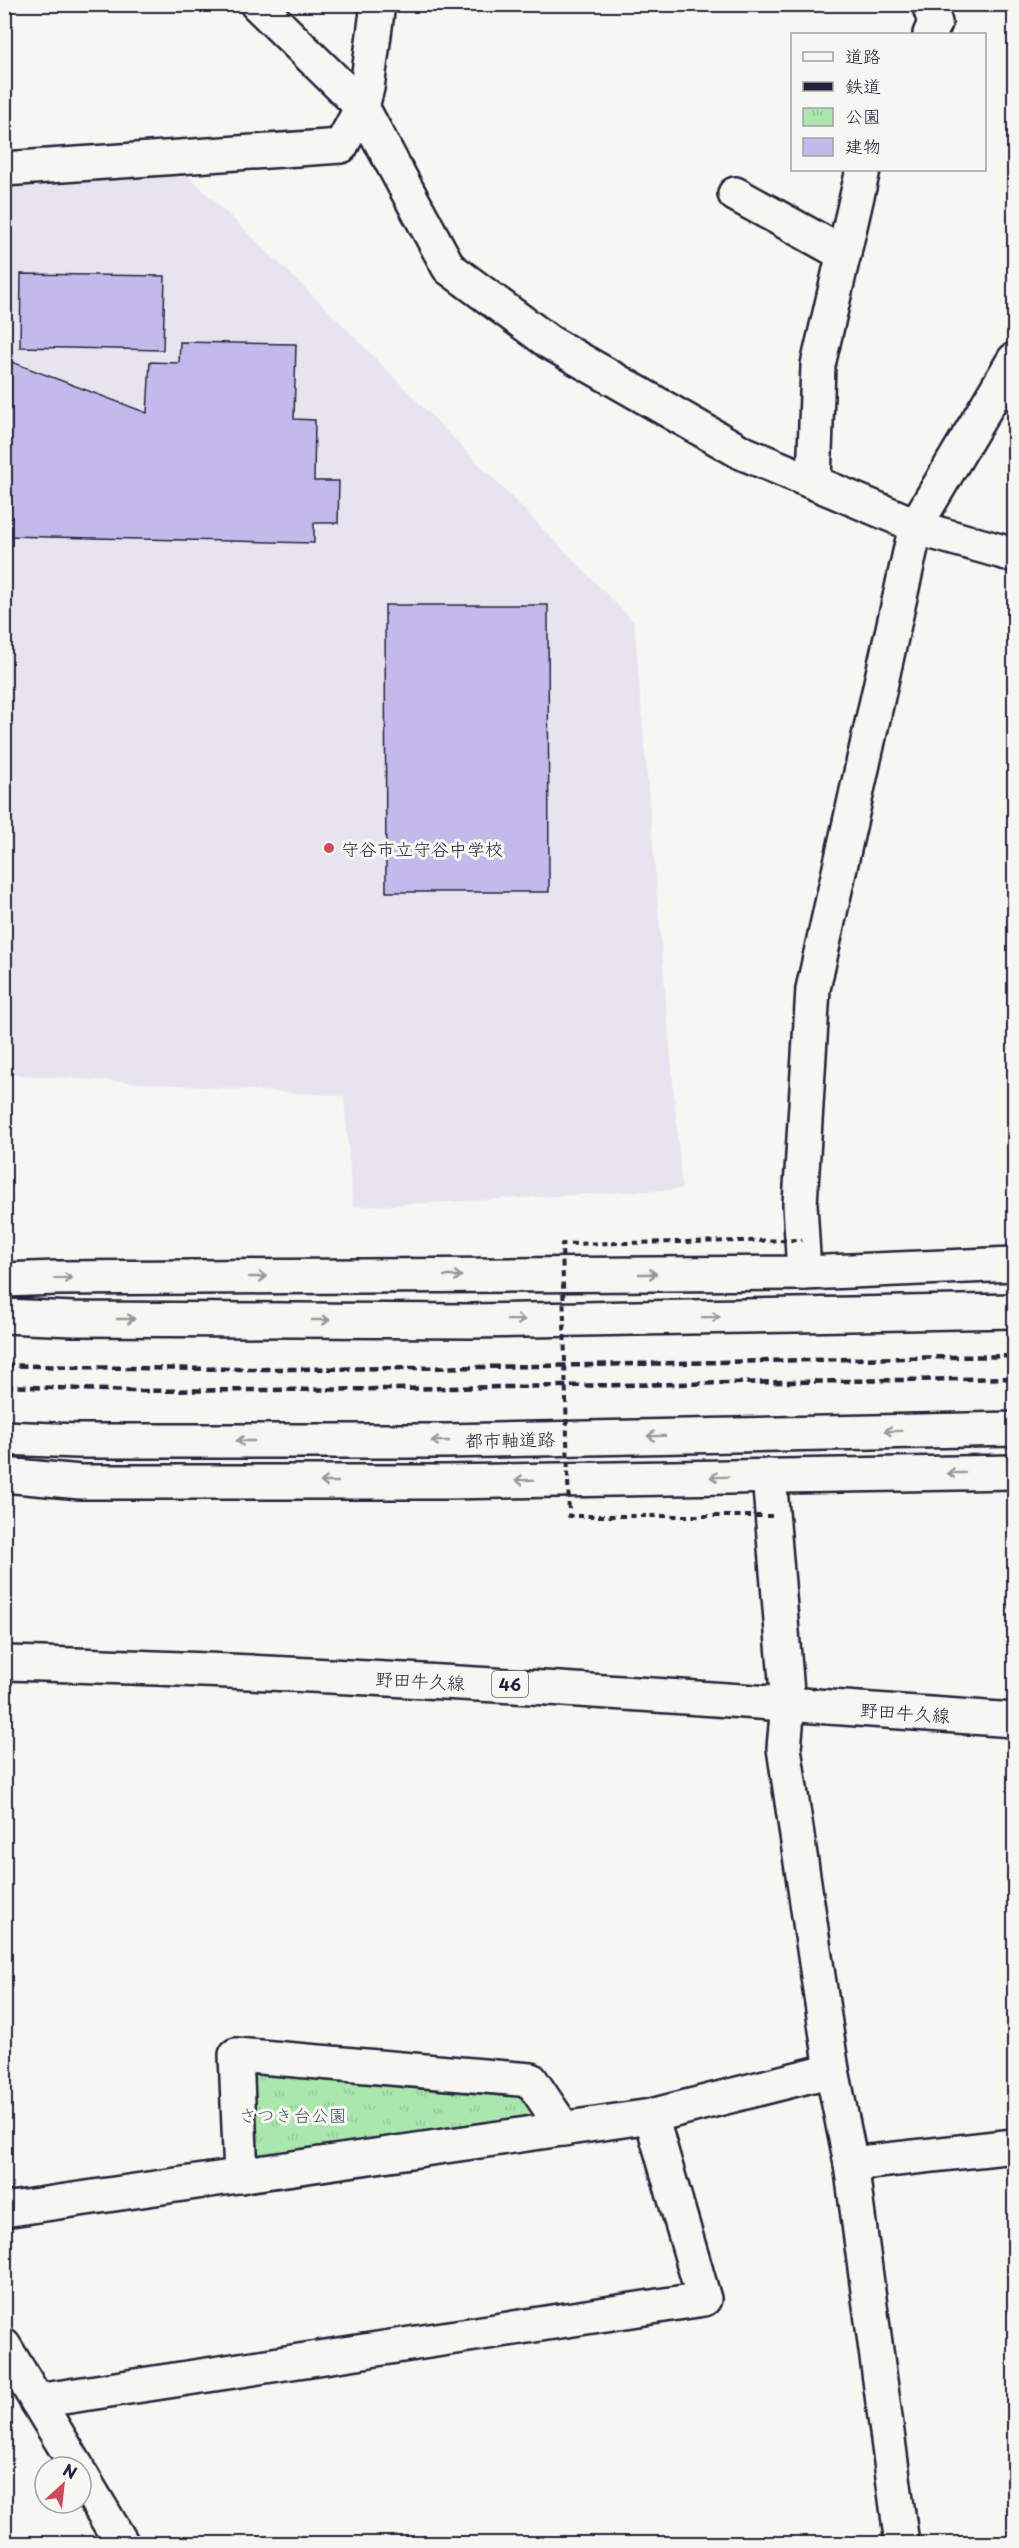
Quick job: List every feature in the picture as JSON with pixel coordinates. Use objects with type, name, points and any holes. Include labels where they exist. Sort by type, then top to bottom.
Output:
[{"type":"street","points":[[257,4],[362,107],[449,268],[549,342],[741,452],[932,532],[1014,555]]},
{"type":"street","points":[[4,169],[341,146],[362,107],[367,88],[378,4]]},
{"type":"street","points":[[929,4],[935,23],[930,33]]},
{"type":"street","points":[[814,482],[818,365],[863,171]]},
{"type":"street","points":[[735,194],[844,254]]},
{"type":"street","points":[[804,1273],[800,1204],[813,989],[916,525],[1014,360]]},
{"type":"street","points":[[4,1280],[804,1273],[1014,1264]]},
{"type":"street","points":[[4,1316],[74,1319],[472,1321],[1014,1311]]},
{"type":"street","name":"都市軸道路","points":[[4,1438],[78,1441],[446,1441],[1014,1429]]},
{"type":"street","points":[[4,1475],[81,1482],[446,1482],[1014,1472]]},
{"type":"street","points":[[769,1476],[788,1704],[784,1748],[832,2070],[850,2164],[902,2544]]},
{"type":"street","name":"野田牛久線","points":[[4,1663],[509,1684],[1014,1720]]},
{"type":"street","points":[[241,2176],[236,2055],[531,2080],[564,2129]]},
{"type":"street","points":[[4,2210],[651,2116],[832,2070]]},
{"type":"street","points":[[38,2402],[704,2299],[651,2116]]},
{"type":"street","points":[[850,2164],[1014,2146]]},
{"type":"street","points":[[4,2346],[69,2455]]},
{"type":"street","points":[[93,2495],[122,2544]]},
{"type":"path","points":[[772,1516],[569,1516],[562,1244],[802,1240]]},
{"type":"shaded area","name":"守谷市立守谷中学校","points":[[183,171],[325,307],[634,622],[682,1189],[353,1207],[344,1096],[5,1074],[4,179]]},
{"type":"green space","name":"さつき台公園","points":[[236,2055],[531,2080],[564,2129],[241,2176]]},
{"type":"building","points":[[21,274],[165,276],[163,350],[20,347]]},
{"type":"building","points":[[180,342],[296,344],[294,419],[315,420],[314,481],[339,481],[338,523],[314,523],[314,543],[4,536],[4,359],[147,413],[150,362],[179,363]]},
{"type":"building","points":[[385,605],[548,605],[549,892],[386,892]]},
{"type":"railway","points":[[4,1365],[130,1368],[383,1368],[1014,1356]]},
{"type":"railway","points":[[4,1386],[133,1391],[393,1389],[1014,1378]]},
{"type":"place","name":"守谷市立守谷中学校","points":[[329,848]]}]
